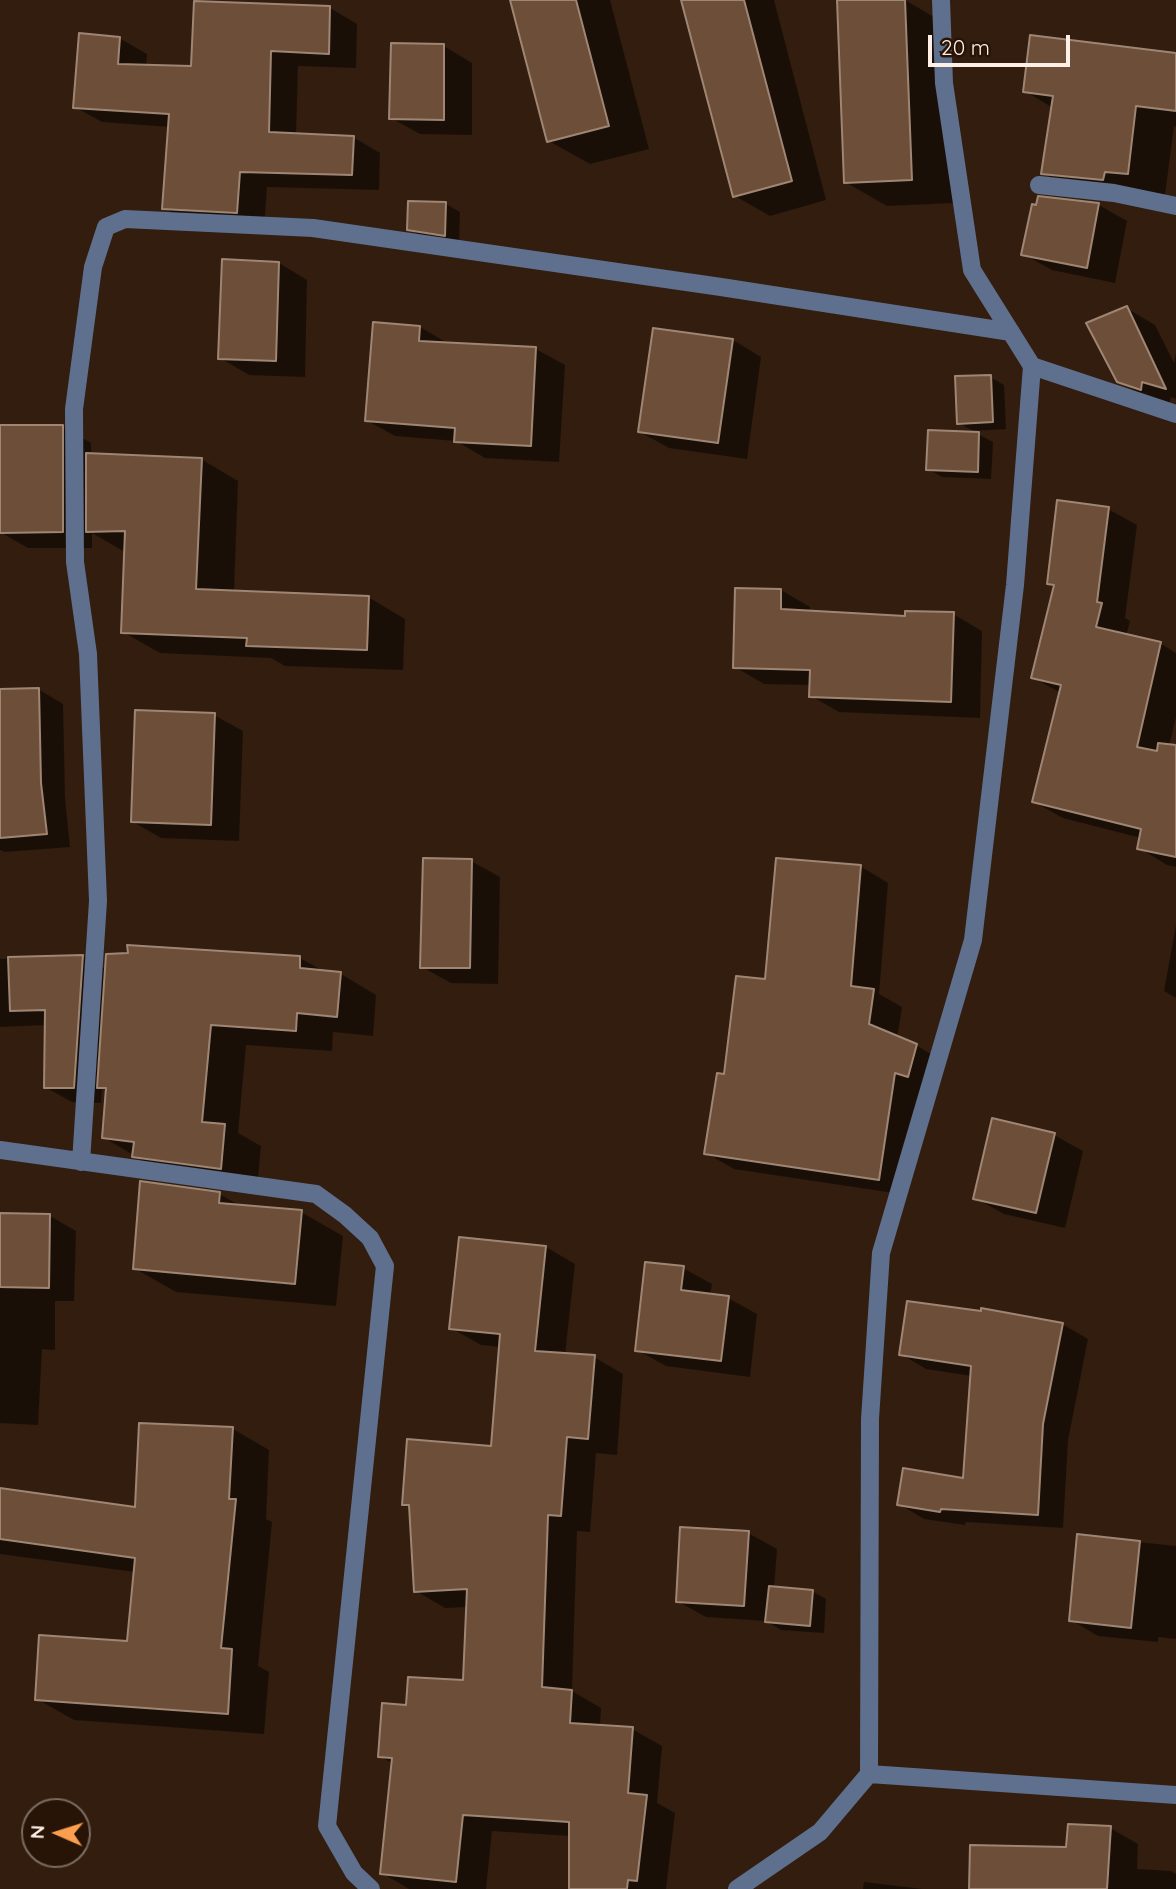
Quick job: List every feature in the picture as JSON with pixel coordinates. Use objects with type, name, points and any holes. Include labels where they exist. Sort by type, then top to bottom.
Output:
[{"type":"street","points":[[737,1889],[820,1832],[869,1774],[870,1419],[881,1253],[973,940],[1015,585],[1032,366],[972,270],[944,83],[941,0]]},
{"type":"street","points":[[1039,186],[1175,202]]},
{"type":"street","points":[[81,1162],[98,901],[88,654],[75,562],[74,409],[93,267],[106,227],[125,219],[313,228],[1011,332]]},
{"type":"street","points":[[1032,366],[1176,414]]},
{"type":"street","points":[[0,1150],[316,1194],[370,1238],[385,1266],[327,1826],[354,1874],[371,1889]]},
{"type":"street","points":[[869,1774],[1176,1795]]},
{"type":"building","points":[[510,0],[576,0],[609,126],[547,142]]},
{"type":"building","points":[[681,0],[744,0],[792,181],[733,197]]},
{"type":"building","points":[[837,0],[905,0],[912,180],[844,183]]},
{"type":"building","points":[[194,1],[330,6],[329,54],[271,51],[269,132],[354,136],[352,175],[240,172],[237,213],[162,209],[169,114],[73,108],[79,33],[120,37],[118,64],[191,66]]},
{"type":"building","points":[[1030,35],[1176,53],[1176,111],[1136,106],[1128,174],[1105,172],[1103,180],[1041,174],[1053,96],[1023,92]]},
{"type":"building","points":[[391,43],[444,44],[444,120],[389,119]]},
{"type":"building","points":[[1038,196],[1099,203],[1087,268],[1021,255],[1032,204],[1036,205]]},
{"type":"building","points":[[408,201],[446,202],[445,236],[407,230]]},
{"type":"building","points":[[222,259],[279,262],[276,361],[218,359]]},
{"type":"building","points":[[1127,306],[1166,389],[1142,382],[1141,390],[1117,382],[1086,323]]},
{"type":"building","points":[[373,322],[420,326],[419,341],[536,347],[531,446],[454,442],[455,428],[365,421]]},
{"type":"building","points":[[653,328],[733,339],[718,443],[638,432]]},
{"type":"building","points":[[991,375],[993,422],[957,424],[955,376]]},
{"type":"building","points":[[0,425],[63,425],[63,532],[0,533]]},
{"type":"building","points":[[928,430],[979,432],[978,472],[926,470]]},
{"type":"building","points":[[86,453],[202,458],[196,589],[369,596],[367,650],[246,646],[247,638],[121,633],[125,531],[86,532]]},
{"type":"building","points":[[1057,500],[1109,507],[1097,602],[1102,603],[1096,627],[1161,642],[1137,747],[1157,751],[1158,743],[1176,745],[1176,857],[1137,849],[1141,829],[1032,802],[1061,685],[1031,678],[1054,585],[1047,584]]},
{"type":"building","points":[[735,588],[781,589],[781,609],[905,616],[905,611],[954,612],[951,702],[809,697],[810,670],[733,668]]},
{"type":"building","points":[[39,688],[41,783],[47,834],[0,838],[0,689]]},
{"type":"building","points":[[135,710],[215,713],[211,825],[131,822]]},
{"type":"building","points":[[423,858],[472,859],[470,968],[420,968]]},
{"type":"building","points":[[776,858],[861,865],[851,986],[874,989],[869,1024],[917,1044],[908,1077],[895,1073],[879,1180],[704,1154],[717,1073],[724,1074],[736,976],[765,979]]},
{"type":"building","points":[[127,945],[300,956],[300,968],[341,972],[337,1017],[297,1013],[296,1031],[211,1025],[202,1122],[225,1124],[221,1169],[132,1157],[134,1142],[102,1138],[106,1088],[97,1088],[106,954],[128,953]]},
{"type":"building","points":[[83,955],[74,1088],[44,1088],[45,1010],[10,1011],[8,957]]},
{"type":"building","points":[[992,1118],[1055,1133],[1036,1213],[973,1199]]},
{"type":"building","points":[[140,1181],[220,1192],[219,1203],[302,1210],[295,1284],[133,1269]]},
{"type":"building","points":[[0,1213],[50,1214],[49,1288],[0,1287]]},
{"type":"building","points":[[459,1237],[546,1246],[535,1351],[595,1355],[588,1439],[567,1437],[561,1516],[548,1515],[542,1687],[572,1690],[570,1723],[633,1727],[628,1793],[647,1795],[637,1881],[628,1880],[627,1889],[569,1889],[569,1822],[463,1815],[456,1882],[380,1874],[392,1758],[378,1757],[382,1703],[406,1705],[408,1677],[463,1680],[467,1589],[414,1592],[409,1505],[402,1505],[407,1439],[491,1446],[500,1334],[449,1329]]},
{"type":"building","points":[[645,1262],[684,1266],[681,1290],[729,1296],[721,1361],[635,1351]]},
{"type":"building","points":[[907,1301],[981,1311],[981,1308],[1063,1323],[1043,1424],[1038,1515],[941,1509],[940,1512],[897,1505],[903,1468],[963,1478],[971,1366],[899,1355]]},
{"type":"building","points":[[139,1423],[233,1427],[229,1499],[236,1499],[221,1648],[232,1649],[228,1714],[35,1700],[39,1635],[127,1641],[135,1558],[0,1539],[0,1488],[135,1507]]},
{"type":"building","points":[[680,1527],[749,1531],[744,1606],[676,1602]]},
{"type":"building","points":[[1077,1534],[1140,1541],[1131,1628],[1069,1621]]},
{"type":"building","points":[[769,1586],[813,1590],[810,1626],[765,1622]]},
{"type":"building","points":[[1068,1824],[1111,1826],[1107,1889],[969,1889],[970,1845],[1066,1847]]}]
